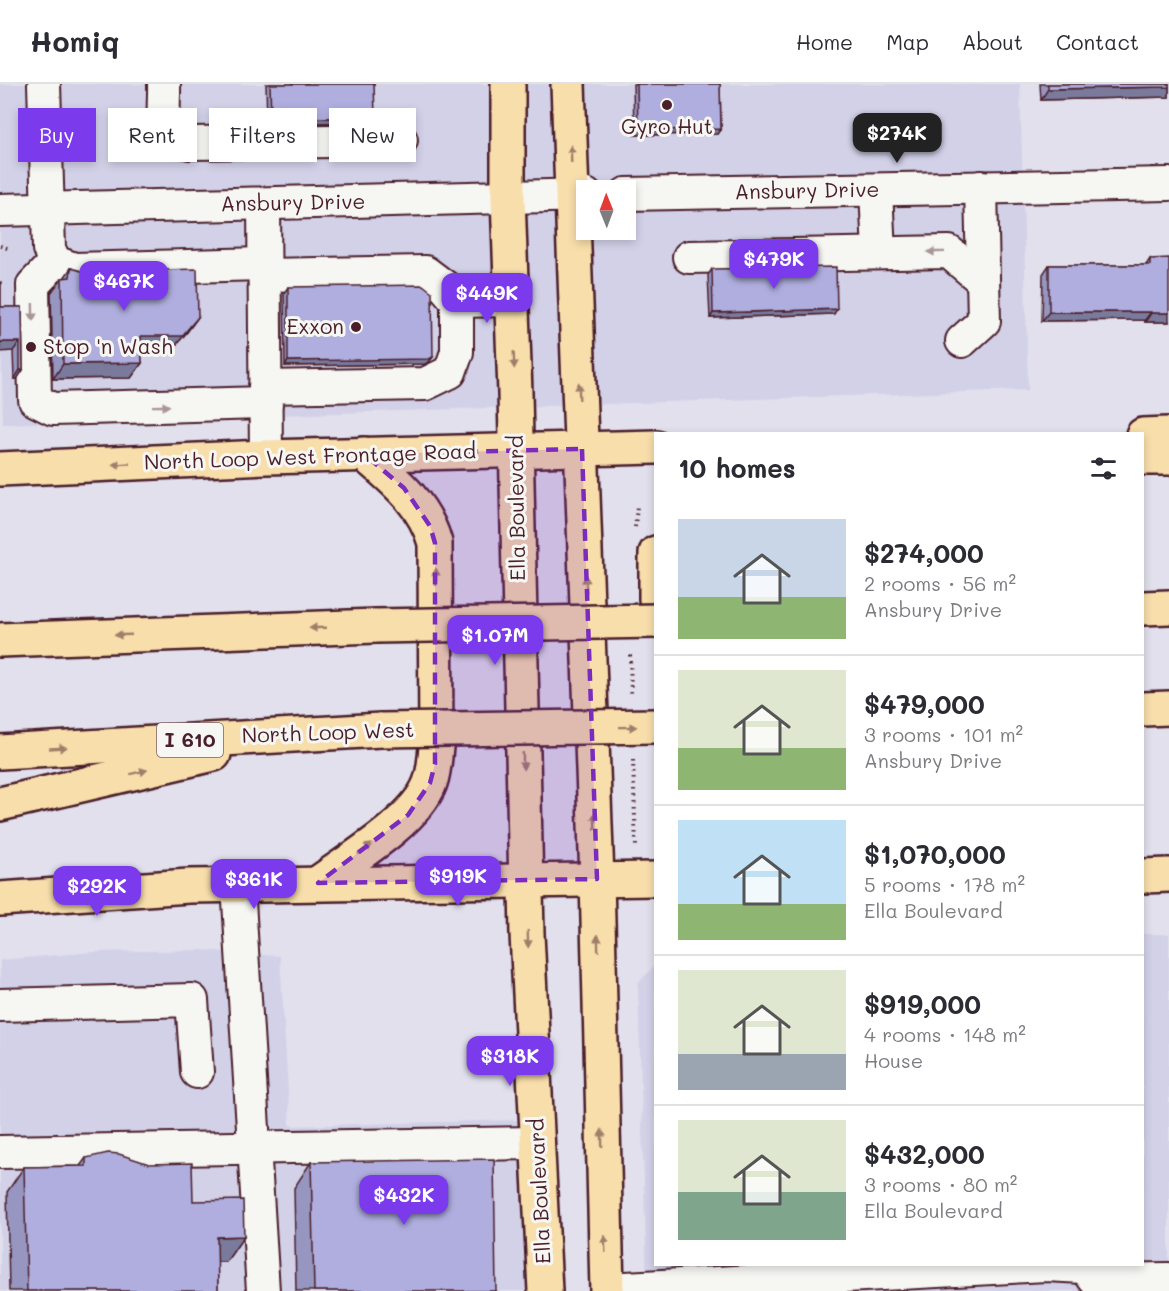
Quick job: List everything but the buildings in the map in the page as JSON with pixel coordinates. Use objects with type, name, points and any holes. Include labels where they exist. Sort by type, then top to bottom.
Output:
[{"type":"main road","name":"Ella Boulevard","points":[[508,84],[508,197],[526,880],[544,1291]]},
{"type":"main road","points":[[568,84],[578,180]]},
{"type":"main road","points":[[580,240],[582,449],[597,879],[607,1290]]},
{"type":"main road","points":[[1144,435],[1169,434]]},
{"type":"main road","name":"North Loop West Frontage Road","points":[[0,469],[266,457],[654,447]]},
{"type":"main road","points":[[318,883],[408,815],[421,800],[430,783],[435,764],[435,543],[430,526],[404,489],[364,454]]},
{"type":"main road","points":[[1144,458],[1169,458]]},
{"type":"main road","points":[[643,544],[654,591]]},
{"type":"main road","points":[[1144,608],[1169,607]]},
{"type":"main road","points":[[0,640],[376,626],[654,621]]},
{"type":"main road","points":[[1144,709],[1169,708]]},
{"type":"main road","name":"North Loop West","points":[[0,752],[381,730],[654,726]]},
{"type":"main road","points":[[0,804],[297,734]]},
{"type":"main road","points":[[0,899],[189,885],[597,879],[646,867]]},
{"type":"main road","points":[[1144,876],[1169,876]]},
{"type":"street","points":[[44,84],[49,249],[55,262],[74,269],[424,272],[445,287],[457,301],[457,352],[450,372],[425,384],[53,409],[35,400],[33,285],[55,262]]},
{"type":"street","points":[[164,84],[165,127],[169,134],[182,142],[329,141]]},
{"type":"street","name":"Ansbury Drive","points":[[636,194],[1169,184]]},
{"type":"street","points":[[962,341],[984,321],[981,187]]},
{"type":"street","points":[[876,190],[879,253]]},
{"type":"street","name":"Ansbury Drive","points":[[0,210],[576,195]]},
{"type":"street","points":[[264,204],[266,457]]},
{"type":"street","points":[[689,257],[949,252],[983,281]]},
{"type":"street","points":[[457,301],[512,300]]},
{"type":"street","points":[[238,885],[263,1291]]},
{"type":"street","points":[[0,1005],[192,1000],[197,1072]]},
{"type":"street","points":[[0,1152],[538,1143]]},
{"type":"street","points":[[607,1290],[696,1274],[808,1284],[971,1280],[1041,1266]]},
{"type":"street","points":[[1084,1266],[1095,1280],[1169,1279]]},
{"type":"path","points":[[0,246],[11,249]]},
{"type":"path","points":[[637,507],[636,523],[643,544]]},
{"type":"path","points":[[630,645],[632,704]]},
{"type":"path","points":[[633,751],[646,867]]},
{"type":"highlighted area","points":[[582,449],[597,879],[318,883],[408,815],[430,783],[435,764],[435,543],[430,526],[404,488],[364,454]]},
{"type":"shaded area","points":[[0,84],[1020,84],[1028,390],[3,424]]},
{"type":"shaded area","points":[[1144,934],[1169,934],[1169,1291],[647,1291],[638,983],[654,966],[654,1266],[1144,1266]]},
{"type":"shaded area","points":[[201,950],[280,956],[290,1126],[520,1120],[528,1291],[0,1291],[0,960],[93,952]]},
{"type":"place","name":"Gyro Hut","points":[[667,105]]},
{"type":"place","name":"Exxon","points":[[356,327]]},
{"type":"place","name":"Stop 'n Wash","points":[[31,347]]}]
